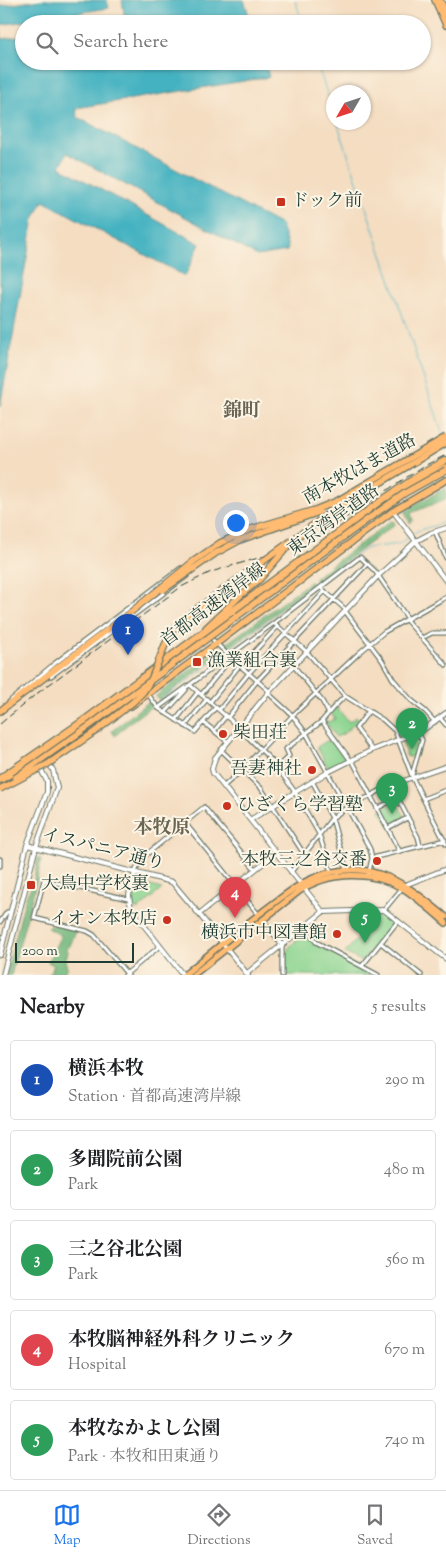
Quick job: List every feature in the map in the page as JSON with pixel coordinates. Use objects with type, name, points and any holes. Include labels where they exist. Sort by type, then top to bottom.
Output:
[{"type":"highway","points":[[435,0],[446,25]]},
{"type":"highway","points":[[440,0],[446,13]]},
{"type":"highway","points":[[0,789],[48,764],[96,731],[138,697],[151,680],[171,633],[194,612],[330,513],[446,440]]},
{"type":"highway","name":"南本牧はま道路","points":[[0,711],[131,612],[194,561],[225,541],[261,525],[326,506],[446,440]]},
{"type":"highway","name":"南本牧はま道路","points":[[131,612],[232,544],[321,511],[446,440]]},
{"type":"highway","name":"首都高速湾岸線","points":[[0,779],[60,738],[382,500],[419,475],[446,460]]},
{"type":"highway","name":"首都高速湾岸線","points":[[0,789],[374,515],[446,468]]},
{"type":"highway","name":"東京湾岸道路","points":[[0,779],[35,760],[385,501],[422,478],[446,468]]},
{"type":"highway","points":[[194,640],[215,618],[258,580],[300,536],[387,472]]},
{"type":"highway","name":"東京湾岸道路","points":[[0,789],[41,769],[148,694],[393,511],[446,480]]},
{"type":"main road","points":[[193,975],[260,917],[302,886],[331,872],[346,870],[368,874],[403,887],[446,917]]},
{"type":"main road","points":[[302,886],[332,878],[368,874]]},
{"type":"main road","points":[[403,887],[446,923]]},
{"type":"main road","points":[[184,975],[225,946]]},
{"type":"street","points":[[0,711],[54,664],[199,554],[222,539],[237,532],[248,531],[324,511],[446,440]]},
{"type":"street","points":[[385,501],[446,581]]},
{"type":"street","points":[[323,912],[212,769],[215,758],[293,665],[378,576],[416,541],[435,531],[446,528]]},
{"type":"street","points":[[0,711],[145,608],[248,531]]},
{"type":"street","points":[[435,531],[446,558]]},
{"type":"street","points":[[158,708],[276,624],[360,557],[378,576],[407,619],[446,665]]},
{"type":"street","points":[[214,731],[257,681],[367,564]]},
{"type":"street","points":[[321,588],[346,611],[393,679],[411,700],[435,722]]},
{"type":"street","points":[[148,694],[158,708],[195,732],[325,591]]},
{"type":"street","points":[[224,786],[242,770],[292,716],[359,653],[384,632],[446,597]]},
{"type":"street","points":[[276,624],[307,652],[346,696],[395,731],[400,739],[413,777],[445,841],[399,850],[372,858]]},
{"type":"street","points":[[185,726],[276,624]]},
{"type":"street","points":[[422,638],[432,632],[446,633]]},
{"type":"street","points":[[207,634],[269,692],[306,733],[370,849],[372,858],[368,874]]},
{"type":"street","points":[[176,720],[230,657]]},
{"type":"street","points":[[293,665],[317,694],[328,712]]},
{"type":"street","points":[[190,685],[227,716],[277,767],[295,792],[319,834],[331,872]]},
{"type":"street","points":[[165,713],[190,685]]},
{"type":"street","points":[[277,767],[289,756],[286,749],[322,721],[328,712],[346,696]]},
{"type":"street","points":[[368,712],[356,728],[372,750]]},
{"type":"street","points":[[250,820],[328,772],[372,750],[418,732],[435,722],[446,712]]},
{"type":"street","points":[[440,718],[446,725]]},
{"type":"street","points":[[322,721],[351,761],[399,850]]},
{"type":"street","points":[[203,722],[228,742]]},
{"type":"street","points":[[413,777],[422,740],[418,732]]},
{"type":"street","points":[[221,750],[260,788],[304,854]]},
{"type":"street","points":[[3,975],[36,847],[58,788],[56,777],[43,754]]},
{"type":"street","points":[[0,955],[28,845],[48,786],[35,760]]},
{"type":"street","points":[[291,872],[332,818],[347,807],[391,786],[446,766]]},
{"type":"street","points":[[312,781],[332,818],[346,870]]},
{"type":"street","points":[[391,786],[418,838],[420,846]]},
{"type":"street","points":[[424,799],[446,790]]},
{"type":"street","points":[[378,808],[397,798]]},
{"type":"street","points":[[184,975],[134,913],[128,900],[135,872],[141,859],[204,807],[255,869]]},
{"type":"street","points":[[388,828],[407,818]]},
{"type":"street","points":[[185,823],[282,945],[282,975]]},
{"type":"street","name":"イスパニア通り","points":[[28,845],[172,882],[247,974]]},
{"type":"street","points":[[199,914],[276,852]]},
{"type":"street","points":[[0,859],[0,866]]},
{"type":"street","points":[[384,910],[403,887],[446,869]]},
{"type":"street","points":[[128,900],[44,880],[34,918],[87,931],[94,935],[127,975],[160,946]]},
{"type":"street","points":[[247,974],[323,912],[384,910],[446,959]]},
{"type":"street","points":[[0,922],[7,912],[11,912]]},
{"type":"street","points":[[362,966],[398,921]]},
{"type":"street","points":[[304,927],[316,942],[378,975]]},
{"type":"street","points":[[381,943],[421,975]]},
{"type":"street","points":[[1,950],[9,951]]},
{"type":"green space","points":[[446,488],[446,499],[411,513],[413,521],[410,523],[405,512]]},
{"type":"green space","points":[[391,521],[394,521],[395,524],[317,582],[314,578]]},
{"type":"green space","points":[[311,581],[314,584],[228,648],[226,647],[227,643]]},
{"type":"green space","points":[[214,652],[218,656],[159,700],[156,696]]},
{"type":"green space","points":[[148,702],[153,705],[115,736],[112,731]]},
{"type":"green space","points":[[336,707],[349,722],[356,717],[360,720],[356,725],[354,724],[343,734],[336,737],[325,721],[328,722],[335,719],[330,712]]},
{"type":"green space","points":[[417,736],[420,742],[417,756],[407,757],[402,742]]},
{"type":"green space","points":[[332,738],[346,760],[330,767],[327,766],[317,747]]},
{"type":"green space","points":[[396,801],[405,817],[390,826],[380,810]]},
{"type":"green space","points":[[38,858],[41,859],[37,880],[11,975],[6,975],[26,896],[33,884]]},
{"type":"green space","points":[[135,882],[162,889],[139,909],[133,909],[131,898]]},
{"type":"green space","points":[[382,914],[392,921],[392,924],[365,958],[361,961],[345,953],[377,915]]},
{"type":"green space","points":[[53,924],[76,931],[70,946],[67,948],[68,952],[65,961],[68,967],[63,975],[49,975],[54,965],[48,962],[61,935],[47,928]]},
{"type":"green space","points":[[305,934],[316,944],[374,975],[286,975],[287,951],[289,947]]},
{"type":"water","points":[[41,0],[107,0],[109,8],[64,15],[15,15],[15,23],[0,25],[0,6]]},
{"type":"water","points":[[122,0],[244,0],[249,15],[124,15]]},
{"type":"water","points":[[0,25],[2,39],[15,37],[15,70],[267,70],[269,77],[76,108],[77,117],[281,225],[288,248],[287,251],[257,256],[67,153],[60,167],[200,244],[185,276],[43,201],[34,219],[0,407]]},
{"type":"waterway","points":[[295,0],[300,15]]},
{"type":"waterway","points":[[319,70],[326,90]]},
{"type":"waterway","points":[[340,130],[443,435]]},
{"type":"waterway","points":[[227,651],[367,548],[399,544],[417,531],[446,522]]},
{"type":"waterway","points":[[160,701],[224,654]]},
{"type":"railway","points":[[0,724],[35,695],[181,587],[211,572],[299,546],[320,535],[422,467],[446,455]]},
{"type":"place","name":"ドック前","points":[[281,202]]},
{"type":"place","name":"横浜本牧","points":[[128,655]]},
{"type":"place","name":"漁業組合裏","points":[[197,662]]},
{"type":"place","name":"柴田荘","points":[[223,734]]},
{"type":"place","name":"多聞院前公園","points":[[412,749]]},
{"type":"place","name":"吾妻神社","points":[[312,770]]},
{"type":"place","name":"ひざくら学習塾","points":[[227,806]]},
{"type":"place","name":"三之谷北公園","points":[[392,814]]},
{"type":"place","name":"本牧三之谷交番","points":[[377,861]]},
{"type":"place","name":"大鳥中学校裏","points":[[31,885]]},
{"type":"place","name":"本牧脳神経外科クリニック","points":[[235,918]]},
{"type":"place","name":"イオン本牧店","points":[[167,920]]},
{"type":"place","name":"横浜市中図書館","points":[[337,934]]},
{"type":"place","name":"本牧なかよし公園","points":[[365,943]]},
{"type":"district","name":"錦町","points":[[242,411]]},
{"type":"district","name":"本牧原","points":[[162,828]]}]
